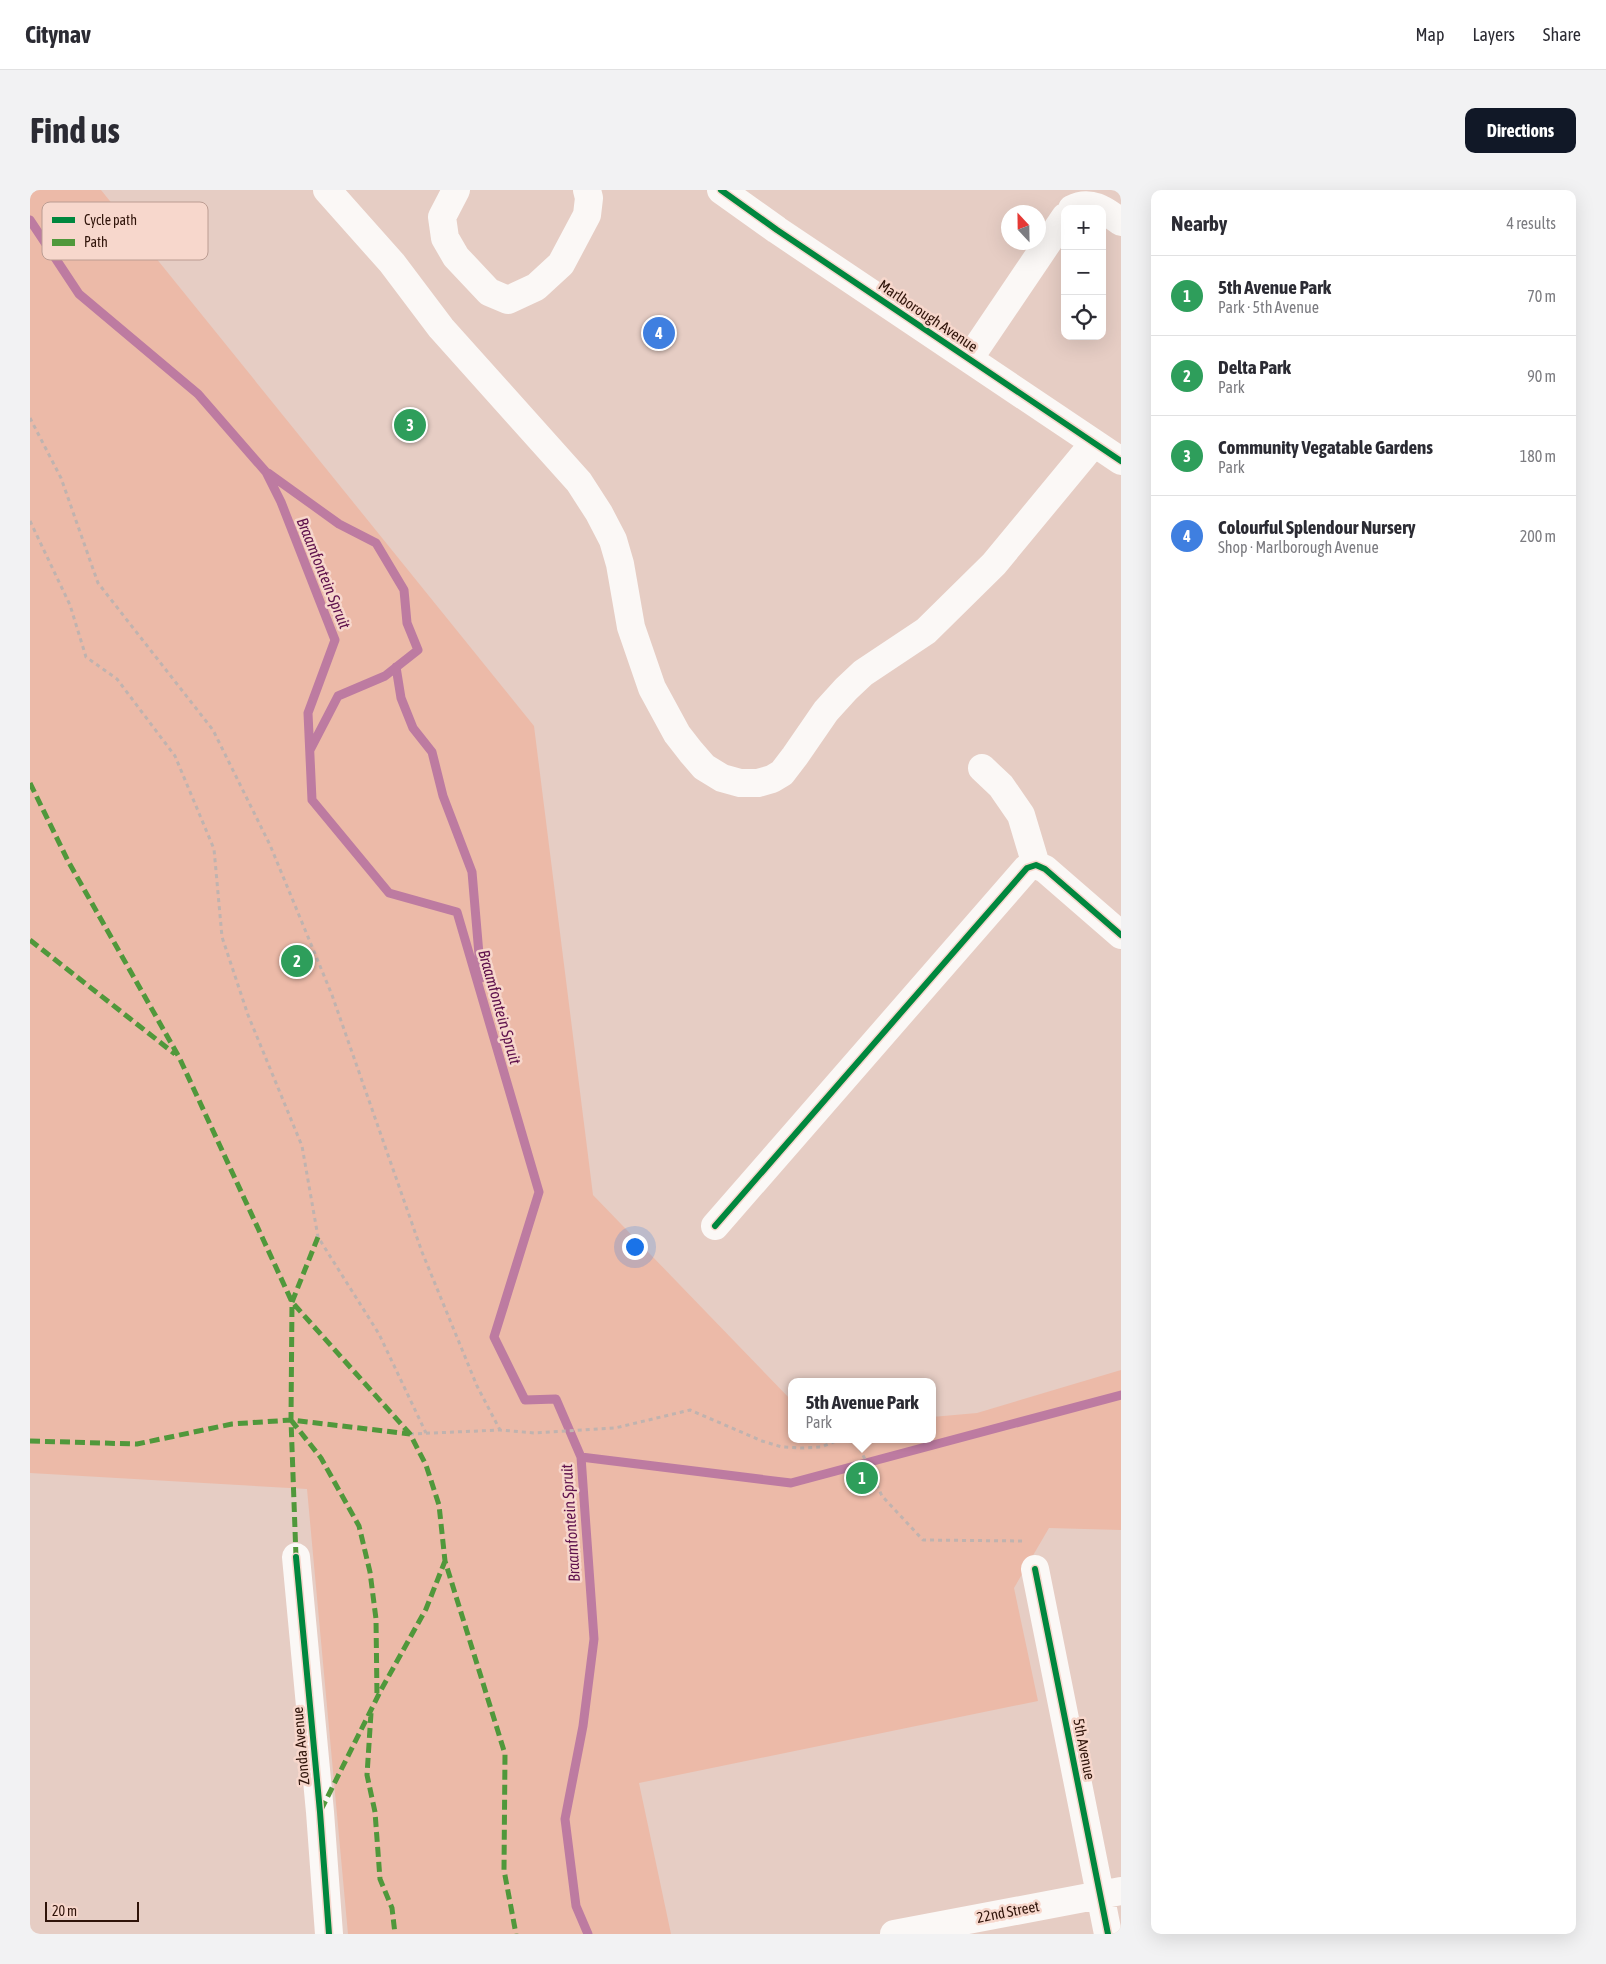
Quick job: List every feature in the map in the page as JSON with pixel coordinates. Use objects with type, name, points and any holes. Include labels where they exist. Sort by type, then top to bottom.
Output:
[{"type":"street","points":[[327,190],[392,263],[441,328],[579,482],[599,513],[613,540],[620,564],[632,627],[652,688],[676,734],[704,767],[722,778],[740,783],[758,783],[772,779],[782,773],[826,711],[846,688],[863,673],[926,631],[994,564],[1094,443]]},
{"type":"street","points":[[456,190],[442,217],[445,238],[456,257],[489,292],[508,300],[536,287],[561,264],[586,215],[589,198],[587,190]]},
{"type":"street","name":"Marlborough Avenue","points":[[721,190],[777,230],[1121,461]]},
{"type":"street","points":[[1106,213],[1121,222]]},
{"type":"street","points":[[969,358],[1061,223]]},
{"type":"street","points":[[982,768],[1001,786],[1021,815],[1036,865],[1053,875],[1121,935]]},
{"type":"street","points":[[715,1226],[1027,868],[1036,865]]},
{"type":"street","name":"Zonda Avenue","points":[[296,1557],[320,1812],[329,1934]]},
{"type":"street","name":"5th Avenue","points":[[1035,1569],[1111,1893],[1108,1934]]},
{"type":"street","name":"22nd Street","points":[[894,1934],[1111,1893]]},
{"type":"path","points":[[30,418],[61,478],[98,583],[214,730],[270,845],[332,996],[422,1252],[471,1371],[500,1430]]},
{"type":"path","points":[[30,521],[70,605],[86,657],[117,679],[175,756],[214,849],[222,937],[248,1015],[302,1146],[318,1237],[379,1334],[426,1433]]},
{"type":"path","points":[[410,1434],[500,1430],[535,1433],[615,1428],[690,1410],[762,1441],[782,1447],[821,1447],[831,1443]]},
{"type":"path","points":[[857,1443],[882,1496],[923,1540],[1025,1541],[1035,1569]]},
{"type":"shaded area","points":[[30,190],[101,190],[111,202],[42,202],[42,260],[158,260],[534,726],[593,1195],[788,1397],[788,1443],[936,1443],[936,1417],[977,1413],[1121,1370],[1121,1530],[1049,1528],[1014,1588],[1038,1701],[639,1783],[671,1934],[348,1934],[307,1489],[30,1473]]},
{"type":"waterway","name":"Braamfontein Spruit","points":[[30,220],[42,238]]},
{"type":"waterway","name":"Braamfontein Spruit","points":[[56,260],[79,294],[198,394],[266,472],[281,502],[335,640],[308,713],[312,800],[389,893],[457,912],[539,1192],[494,1337],[525,1400],[556,1399],[581,1457],[594,1639],[583,1726],[565,1819],[576,1906],[588,1934]]},
{"type":"waterway","points":[[268,473],[339,524],[376,543],[404,590],[407,623],[418,650],[385,676],[338,696],[310,750]]},
{"type":"waterway","points":[[396,667],[401,698],[413,728],[432,752],[443,796],[472,872],[481,978]]},
{"type":"waterway","points":[[581,1457],[791,1483],[1121,1395]]},
{"type":"marked path","points":[[30,783],[68,861],[179,1057],[292,1302],[410,1434],[426,1465],[439,1505],[445,1561],[505,1754],[504,1870],[516,1934]]},
{"type":"marked path","points":[[30,940],[175,1054]]},
{"type":"marked path","points":[[296,1557],[291,1420],[292,1302],[318,1237]]},
{"type":"marked path","points":[[291,1420],[321,1458],[359,1526],[370,1572],[376,1619],[377,1697]]},
{"type":"marked path","points":[[30,1441],[137,1444],[232,1424],[291,1420],[410,1434]]},
{"type":"marked path","points":[[321,1810],[381,1690],[426,1609],[445,1561]]},
{"type":"marked path","points":[[371,1713],[367,1775],[375,1812],[380,1879],[392,1908],[395,1934]]},
{"type":"cycle path","points":[[721,190],[777,230],[1121,461]]},
{"type":"cycle path","points":[[715,1226],[1027,868],[1036,865],[1045,869],[1121,935]]},
{"type":"cycle path","points":[[296,1557],[320,1812],[329,1934]]},
{"type":"cycle path","points":[[1035,1569],[1108,1934]]},
{"type":"place","name":"Colourful Splendour Nursery","points":[[659,333]]},
{"type":"place","name":"Community Vegatable Gardens","points":[[410,425]]},
{"type":"place","name":"Delta Park","points":[[297,961]]},
{"type":"place","name":"5th Avenue Park","points":[[862,1478]]}]
